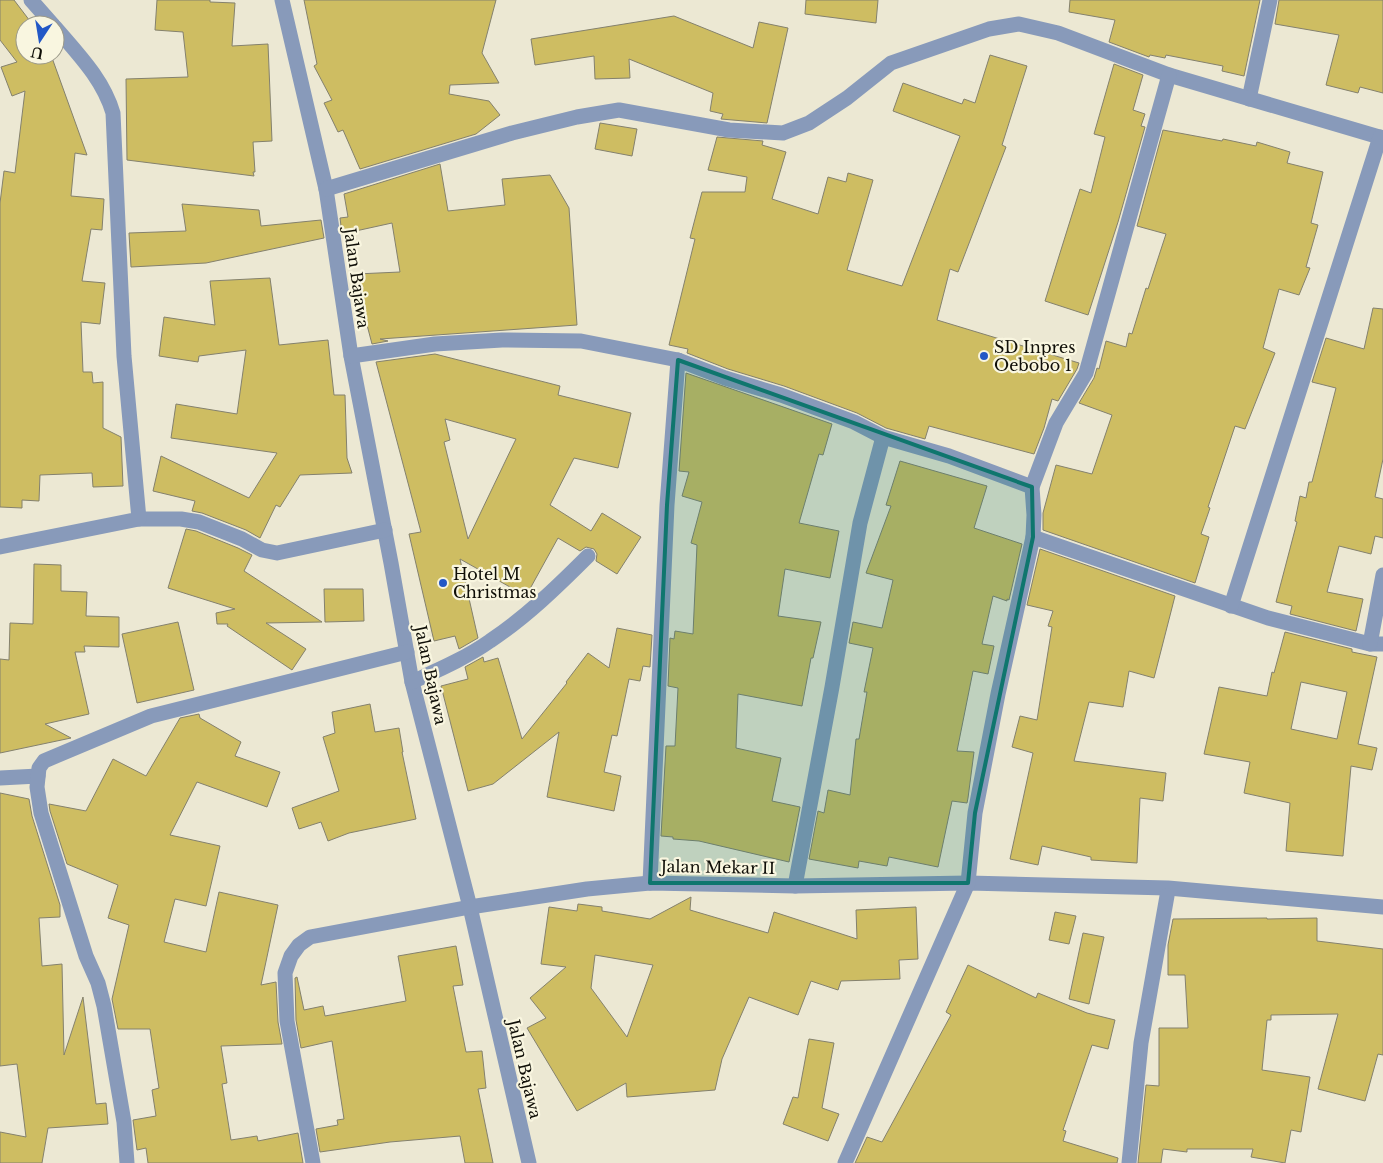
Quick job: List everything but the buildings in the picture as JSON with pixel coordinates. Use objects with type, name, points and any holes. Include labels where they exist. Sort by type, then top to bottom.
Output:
[{"type":"street","points":[[31,0],[44,15]]},
{"type":"street","name":"Jalan Bajawa","points":[[282,0],[326,189],[351,356],[412,682],[470,907],[529,1163]]},
{"type":"street","points":[[1249,99],[1270,0]]},
{"type":"street","points":[[326,189],[512,133],[577,117],[619,110],[729,130],[783,133],[809,123],[847,98],[891,63],[989,29],[1019,24],[1058,33],[1169,75],[1381,138],[1231,606]]},
{"type":"street","points":[[65,39],[92,70],[110,100],[114,113],[124,356],[139,519]]},
{"type":"street","points":[[845,1163],[968,883],[975,812],[998,694],[1033,537],[1032,487],[1056,423],[1086,372],[1169,75]]},
{"type":"street","points":[[351,356],[435,344],[502,340],[581,341],[678,360],[724,378],[781,395],[854,422],[883,437],[949,456],[1032,487]]},
{"type":"street","points":[[650,883],[667,505],[678,360]]},
{"type":"street","points":[[795,886],[860,523],[883,437]]},
{"type":"street","points":[[0,547],[139,519],[181,519],[199,522],[242,539],[262,550],[277,553],[385,530]]},
{"type":"street","points":[[1033,537],[1268,618],[1376,644],[1383,575]]},
{"type":"street","points":[[412,682],[489,642],[552,593],[588,556]]},
{"type":"street","points":[[127,1163],[124,1122],[104,1006],[98,983],[86,956],[41,813],[37,787],[39,768],[44,761],[151,716],[407,652]]},
{"type":"street","points":[[0,778],[38,776]]},
{"type":"street","name":"Jalan Mekar II","points":[[314,1163],[287,1021],[285,973],[291,956],[299,945],[310,937],[470,907],[587,889],[650,883],[795,886],[968,883],[1168,888],[1383,906]]},
{"type":"street","points":[[1129,1163],[1141,1043],[1167,896]]},
{"type":"highlighted area","points":[[678,360],[1032,487],[1033,537],[975,813],[968,883],[650,883],[667,505]]},
{"type":"place","name":"SD Inpres Oebobo 1","points":[[984,356]]},
{"type":"place","name":"Hotel M Christmas","points":[[443,583]]}]
